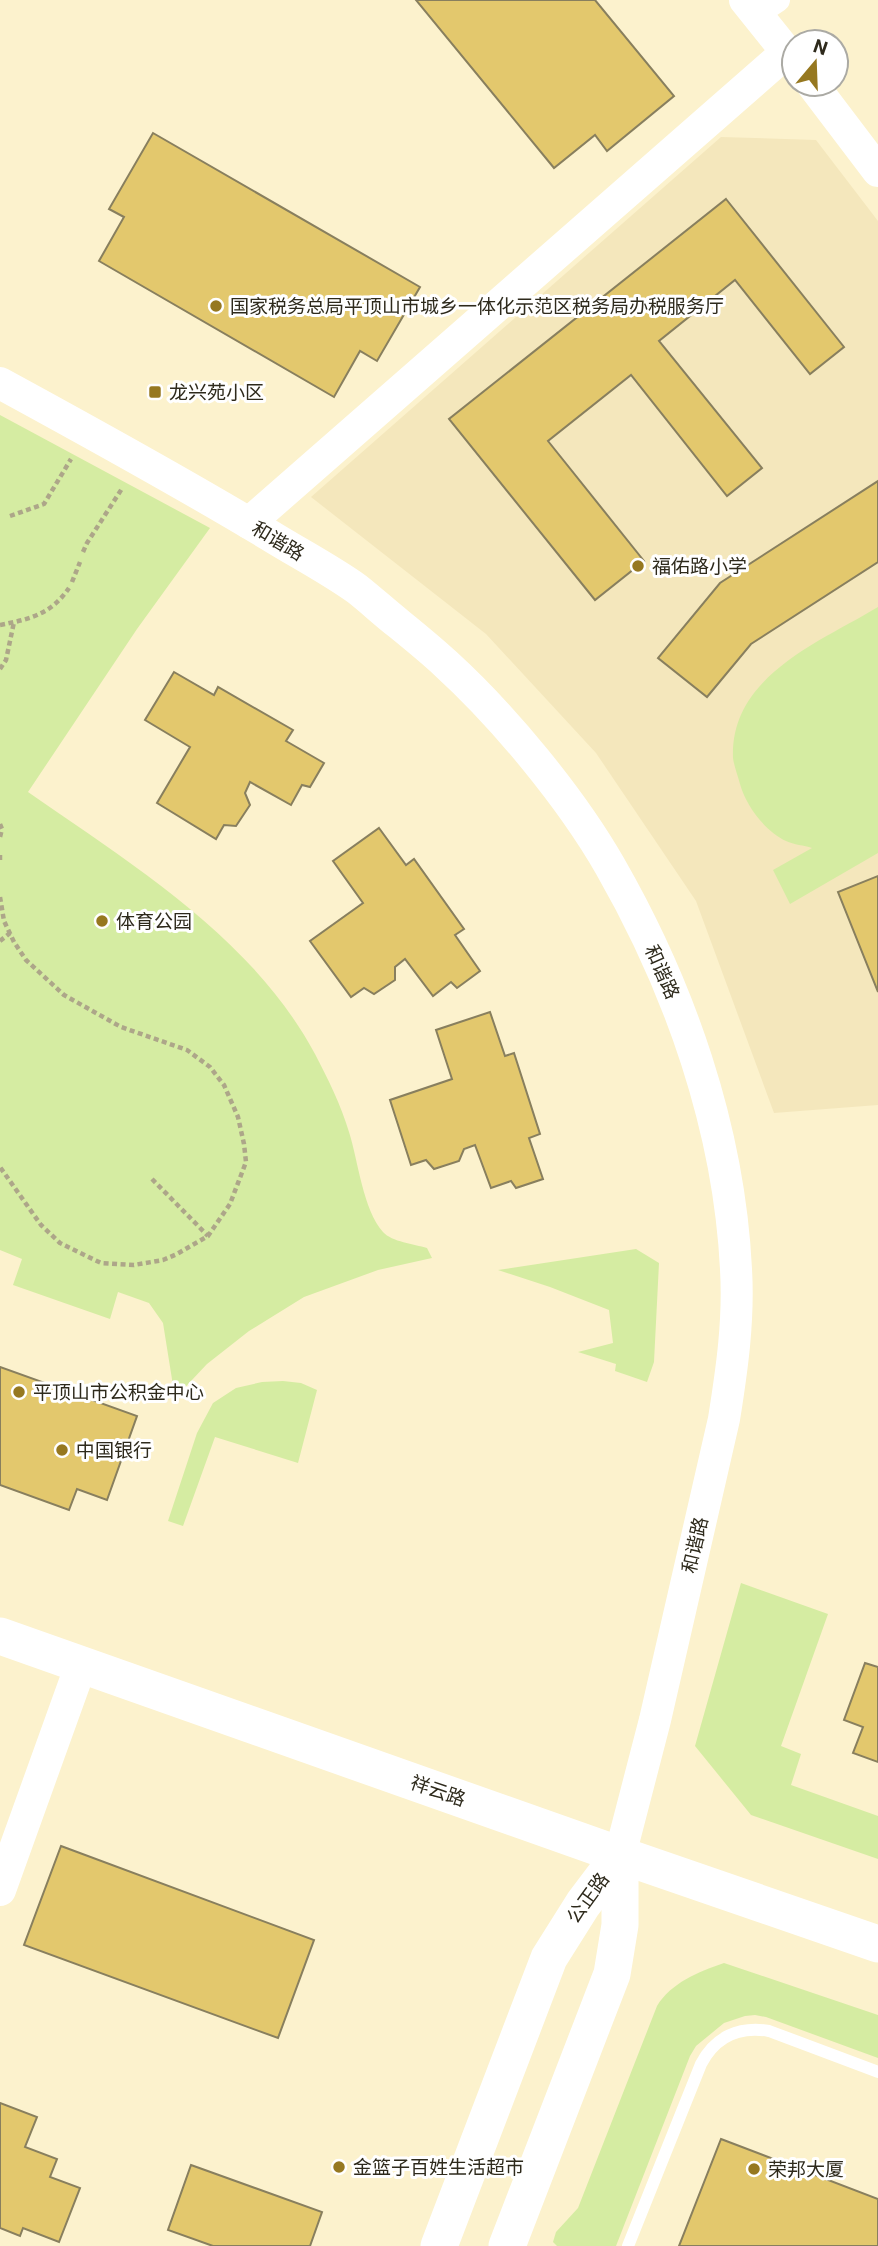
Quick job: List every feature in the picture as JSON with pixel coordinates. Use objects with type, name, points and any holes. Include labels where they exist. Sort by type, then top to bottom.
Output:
[{"type":"main road","name":"祥云路","points":[[0,1636],[878,1944]]},
{"type":"main road","name":"公正路","points":[[439,2246],[550,1958],[583,1904],[620,1855]]},
{"type":"main road","name":"公正路","points":[[507,2246],[612,1973],[620,1925],[620,1855]]},
{"type":"street","points":[[760,5],[780,39]]},
{"type":"street","points":[[249,523],[780,65]]},
{"type":"street","points":[[823,98],[878,171]]},
{"type":"street","name":"和谐路","points":[[0,383],[140,460],[356,588],[447,664],[494,713],[568,803],[610,864],[667,981],[687,1031],[726,1174],[736,1270],[736,1324],[724,1419],[620,1855]]},
{"type":"street","points":[[0,1890],[81,1665]]},
{"type":"lane","points":[[628,2246],[701,2064],[708,2050],[722,2038],[754,2029],[769,2031],[878,2072]]},
{"type":"path","points":[[10,516],[44,504],[88,432]]},
{"type":"path","points":[[83,552],[140,460]]},
{"type":"path","points":[[72,582],[80,562]]},
{"type":"path","points":[[0,625],[36,616],[52,608],[69,588]]},
{"type":"path","points":[[0,669],[6,660],[14,622]]},
{"type":"path","points":[[0,824],[0,837]]},
{"type":"path","points":[[0,855],[0,862]]},
{"type":"path","points":[[0,897],[9,933],[26,960],[64,995],[121,1027],[187,1050],[210,1067],[223,1085],[238,1117],[246,1162],[230,1204],[208,1236],[163,1260],[134,1265],[101,1263],[60,1243],[46,1231],[0,1167]]},
{"type":"path","points":[[0,941],[9,933]]},
{"type":"path","points":[[152,1179],[208,1236]]},
{"type":"shaded area","name":"福佑路小学","points":[[721,137],[816,140],[878,221],[878,1105],[774,1113],[696,901],[596,753],[486,634],[311,497]]},
{"type":"green space","name":"体育公园","points":[[0,415],[210,528],[137,629],[28,792],[188,907],[258,974],[289,1012],[329,1083],[346,1122],[366,1198],[376,1223],[392,1238],[427,1248],[432,1258],[378,1270],[304,1297],[249,1331],[207,1364],[175,1398],[163,1323],[149,1303],[118,1292],[110,1319],[13,1285],[22,1259],[0,1250]]},
{"type":"green space","points":[[878,607],[878,853],[790,904],[773,870],[812,848],[778,837],[752,809],[743,792],[733,758],[736,729],[746,705],[762,683],[806,649]]},
{"type":"green space","points":[[636,1249],[659,1263],[654,1362],[647,1382],[615,1371],[616,1364],[578,1352],[613,1343],[609,1310],[498,1270]]},
{"type":"green space","points":[[262,1382],[301,1383],[317,1390],[298,1463],[215,1437],[183,1526],[168,1521],[197,1433],[213,1403],[236,1388]]},
{"type":"green space","points":[[741,1583],[828,1614],[781,1746],[801,1754],[791,1785],[878,1816],[878,1859],[751,1815],[695,1746]]},
{"type":"green space","points":[[724,1963],[878,2015],[878,2058],[766,2017],[745,2016],[724,2023],[696,2046],[690,2056],[616,2246],[557,2246],[553,2242],[556,2232],[578,2208],[657,2006],[677,1985],[695,1974]]},
{"type":"building","points":[[416,0],[595,0],[674,96],[607,151],[595,135],[554,168]]},
{"type":"building","points":[[153,133],[420,287],[377,361],[360,351],[334,397],[99,261],[124,217],[109,209]]},
{"type":"building","points":[[726,199],[844,347],[810,374],[735,280],[659,341],[762,468],[727,496],[631,375],[548,441],[644,561],[595,600],[449,419]]},
{"type":"building","points":[[878,481],[878,562],[751,644],[707,697],[658,658],[720,583]]},
{"type":"building","points":[[174,672],[214,695],[218,687],[293,730],[286,741],[324,763],[310,787],[302,785],[291,805],[250,782],[245,793],[250,805],[236,826],[224,825],[216,839],[157,803],[190,747],[145,720]]},
{"type":"building","points":[[379,828],[406,865],[414,859],[464,929],[455,935],[480,971],[457,988],[451,982],[433,996],[405,959],[395,967],[395,980],[374,994],[364,988],[351,997],[310,941],[363,903],[333,861]]},
{"type":"building","points":[[878,876],[878,992],[838,892]]},
{"type":"building","points":[[490,1012],[505,1056],[514,1053],[540,1134],[529,1138],[543,1179],[516,1188],[511,1181],[491,1188],[475,1145],[464,1149],[459,1161],[434,1169],[426,1160],[411,1165],[390,1100],[452,1079],[436,1030]]},
{"type":"building","name":"中国银行","points":[[0,1367],[137,1416],[107,1500],[77,1489],[69,1510],[0,1485]]},
{"type":"building","points":[[865,1663],[878,1667],[878,1762],[853,1753],[863,1727],[844,1720]]},
{"type":"building","points":[[61,1846],[314,1940],[278,2038],[24,1945]]},
{"type":"building","points":[[0,2103],[37,2117],[25,2147],[57,2159],[50,2177],[80,2188],[59,2242],[23,2228],[20,2236],[0,2228]]},
{"type":"building","name":"荣邦大厦","points":[[721,2139],[878,2199],[878,2246],[679,2246]]},
{"type":"building","points":[[191,2165],[322,2212],[310,2246],[213,2246],[168,2230]]},
{"type":"place","name":"国家税务总局平顶山市城乡一体化示范区税务局办税服务厅","points":[[216,306]]},
{"type":"place","name":"龙兴苑小区","points":[[155,392]]},
{"type":"place","name":"福佑路小学","points":[[638,566]]},
{"type":"place","name":"体育公园","points":[[102,921]]},
{"type":"place","name":"平顶山市公积金中心","points":[[19,1392]]},
{"type":"place","name":"中国银行","points":[[62,1450]]},
{"type":"place","name":"金篮子百姓生活超市","points":[[339,2167]]},
{"type":"place","name":"荣邦大厦","points":[[754,2169]]}]
